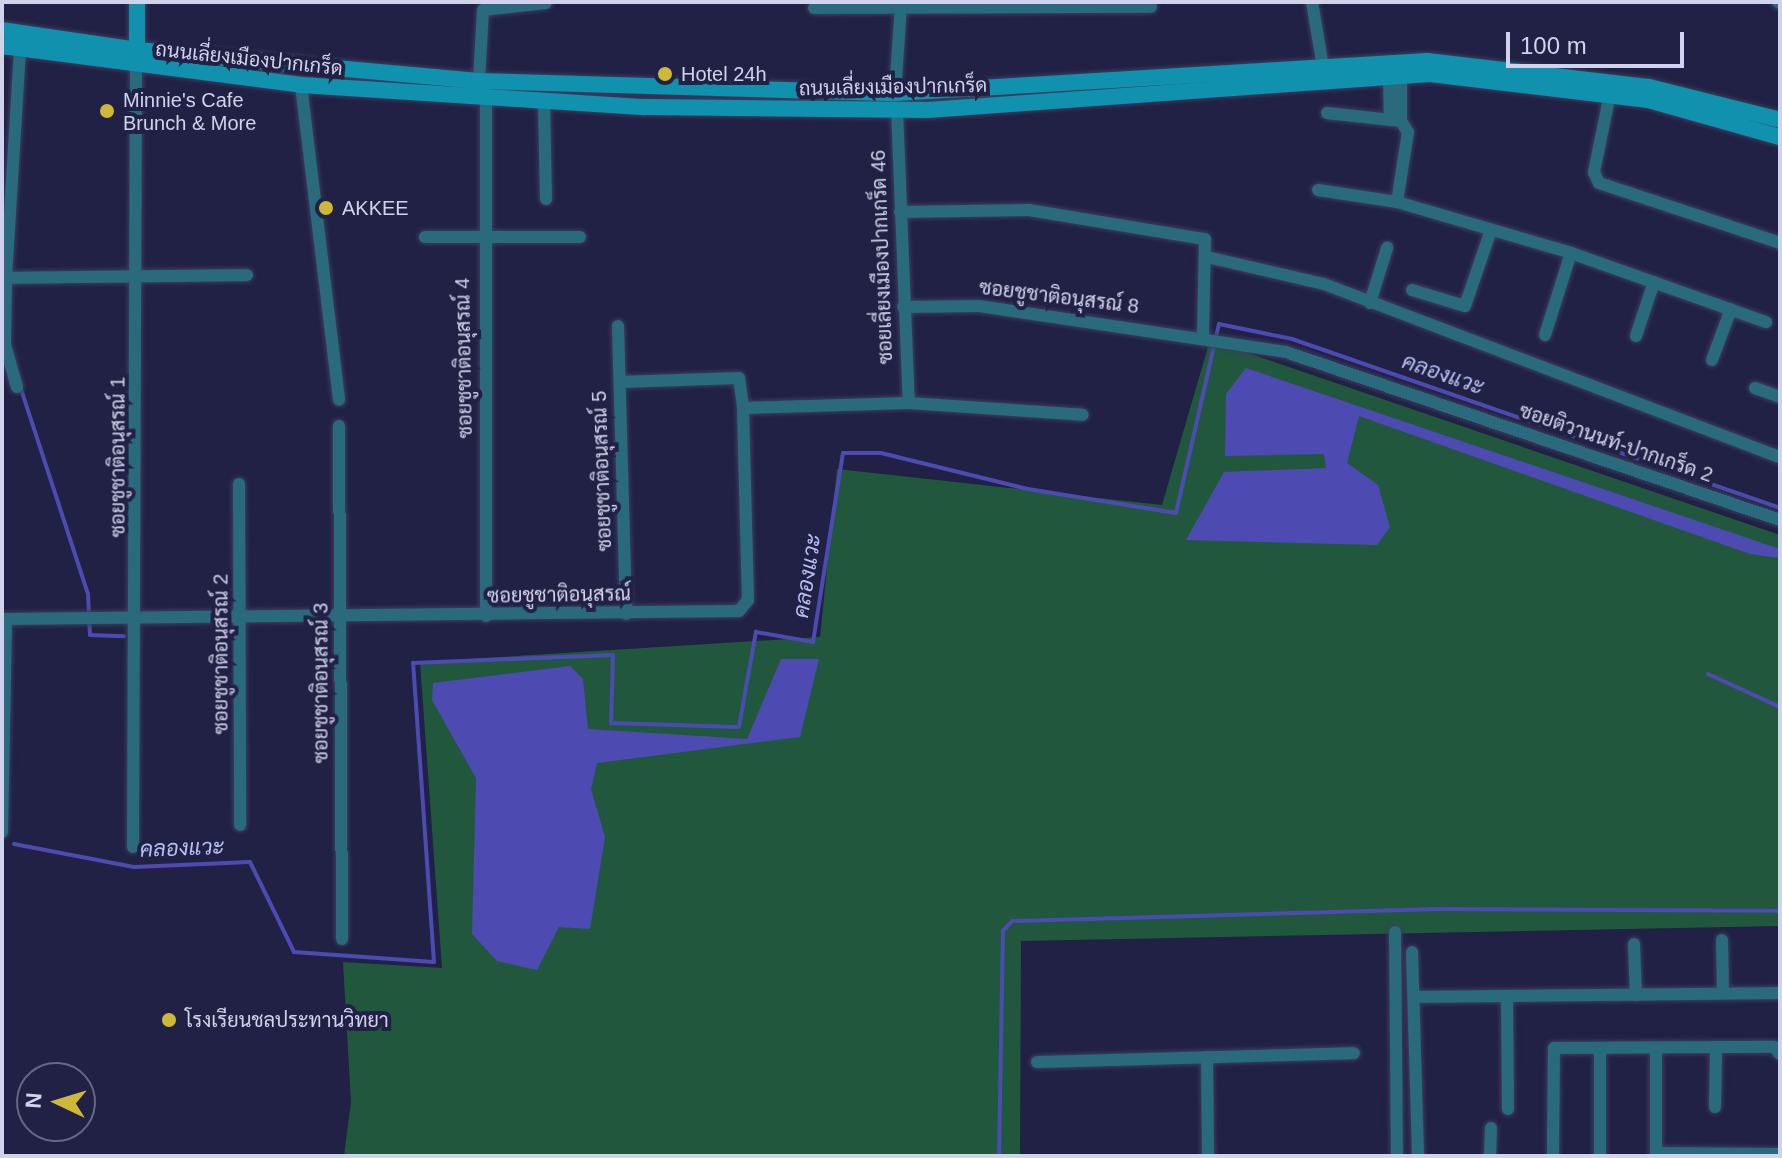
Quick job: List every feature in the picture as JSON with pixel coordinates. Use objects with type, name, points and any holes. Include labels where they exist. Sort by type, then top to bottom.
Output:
[{"type":"main road","points":[[136,59],[137,2]]},
{"type":"main road","name":"ถนนเลี่ยงเมืองปากเกร็ด","points":[[12,41],[301,85],[486,101],[896,101],[1395,76],[1610,94],[1780,137]]},
{"type":"main road","name":"ถนนเลี่ยงเมืองปากเกร็ด","points":[[136,59],[479,81],[896,101],[1427,61],[1541,69],[1780,120]]},
{"type":"street","points":[[1312,2],[1323,67]]},
{"type":"street","points":[[479,81],[483,10],[546,3]]},
{"type":"street","name":"ซอยเลี่ยงเมืองปากเกร็ด 46","points":[[901,6],[896,101],[909,403]]},
{"type":"street","points":[[814,8],[1151,7]]},
{"type":"street","points":[[12,41],[4,278],[5,338],[17,387]]},
{"type":"street","name":"ซอยชูชาติอนุสรณ์ 1","points":[[133,847],[137,618],[136,59]]},
{"type":"street","points":[[1395,76],[1396,121]]},
{"type":"street","points":[[301,85],[339,400]]},
{"type":"street","points":[[1610,94],[1594,172],[1599,183],[1780,243]]},
{"type":"street","name":"ซอยชูชาติอนุสรณ์ 4","points":[[486,101],[483,236],[486,616]]},
{"type":"street","points":[[544,102],[546,199]]},
{"type":"street","points":[[1327,113],[1396,121],[1408,132],[1397,202]]},
{"type":"street","points":[[1318,190],[1397,202],[1571,253],[1766,322]]},
{"type":"street","points":[[900,212],[1029,210],[1201,237],[1207,257],[1211,337]]},
{"type":"street","points":[[1412,290],[1465,306],[1491,230]]},
{"type":"street","points":[[425,237],[580,237]]},
{"type":"street","points":[[1370,303],[1387,248]]},
{"type":"street","points":[[1545,335],[1571,253]]},
{"type":"street","points":[[1207,257],[1324,284],[1780,457]]},
{"type":"street","points":[[4,278],[247,275]]},
{"type":"street","points":[[1636,336],[1654,282]]},
{"type":"street","name":"ซอยชูชาติอนุสรณ์ 8","points":[[903,307],[979,306],[1211,337]]},
{"type":"street","points":[[1712,360],[1731,309]]},
{"type":"street","name":"ซอยชูชาติอนุสรณ์ 5","points":[[618,326],[626,614]]},
{"type":"street","name":"ซอยติวานนท์-ปากเกร็ด 2","points":[[1211,337],[1286,352],[1780,520]]},
{"type":"street","points":[[620,382],[739,378],[743,408],[909,403],[1083,415]]},
{"type":"street","points":[[1755,388],[1780,397]]},
{"type":"street","name":"ซอยชูชาติอนุสรณ์","points":[[4,619],[626,614],[746,607],[743,408]]},
{"type":"street","name":"ซอยชูชาติอนุสรณ์ 3","points":[[339,426],[342,939]]},
{"type":"street","name":"ซอยชูชาติอนุสรณ์ 2","points":[[239,484],[242,618],[240,825]]},
{"type":"street","points":[[2,832],[8,822],[4,619]]},
{"type":"street","points":[[1395,932],[1397,1156]]},
{"type":"street","points":[[1722,940],[1723,992]]},
{"type":"street","points":[[1634,944],[1636,995]]},
{"type":"street","points":[[1412,952],[1418,1156]]},
{"type":"street","points":[[1414,997],[1780,993]]},
{"type":"street","points":[[1507,996],[1508,1109]]},
{"type":"street","points":[[1715,1107],[1716,1047]]},
{"type":"street","points":[[1553,1156],[1554,1048],[1774,1047],[1780,1054]]},
{"type":"street","points":[[1600,1048],[1600,1156]]},
{"type":"street","points":[[1656,1048],[1656,1154],[1780,1154]]},
{"type":"street","points":[[1037,1062],[1354,1053]]},
{"type":"street","points":[[1207,1057],[1208,1156]]},
{"type":"street","points":[[1490,1156],[1491,1128]]},
{"type":"green space","points":[[1210,340],[1780,535],[1780,926],[1021,941],[1020,1156],[344,1156],[351,1102],[343,962],[442,968],[420,662],[820,637],[837,469],[1162,505]]},
{"type":"shaded area","points":[[1246,368],[1780,549],[1780,558],[1750,554],[1359,416],[1347,463],[1378,485],[1390,527],[1377,545],[1186,540],[1224,472],[1326,468],[1324,454],[1225,456],[1226,394]]},
{"type":"shaded area","points":[[781,659],[819,659],[800,737],[597,763],[591,789],[605,837],[590,929],[559,927],[537,970],[497,961],[472,934],[476,778],[432,700],[433,683],[570,666],[583,679],[588,729],[747,739]]},
{"type":"waterway","name":"คลองแวะ","points":[[14,844],[134,867],[250,862],[294,952],[434,962],[413,663],[613,655],[611,723],[739,727],[756,632],[813,642],[843,453],[881,453],[1028,489],[1176,513],[1219,324],[1292,339],[1780,508]]},
{"type":"waterway","name":"คลองแวะ","points":[[21,389],[88,594],[90,635],[124,636]]},
{"type":"waterway","points":[[1708,674],[1780,707]]},
{"type":"waterway","points":[[999,1156],[1003,931],[1012,921],[1438,909],[1780,911]]},
{"type":"place","name":"Hotel 24h","points":[[665,74]]},
{"type":"place","name":"Minnie's Cafe Brunch & More","points":[[107,111]]},
{"type":"place","name":"AKKEE","points":[[326,208]]},
{"type":"place","name":"โรงเรียนชลประทานวิทยา","points":[[169,1020]]}]
